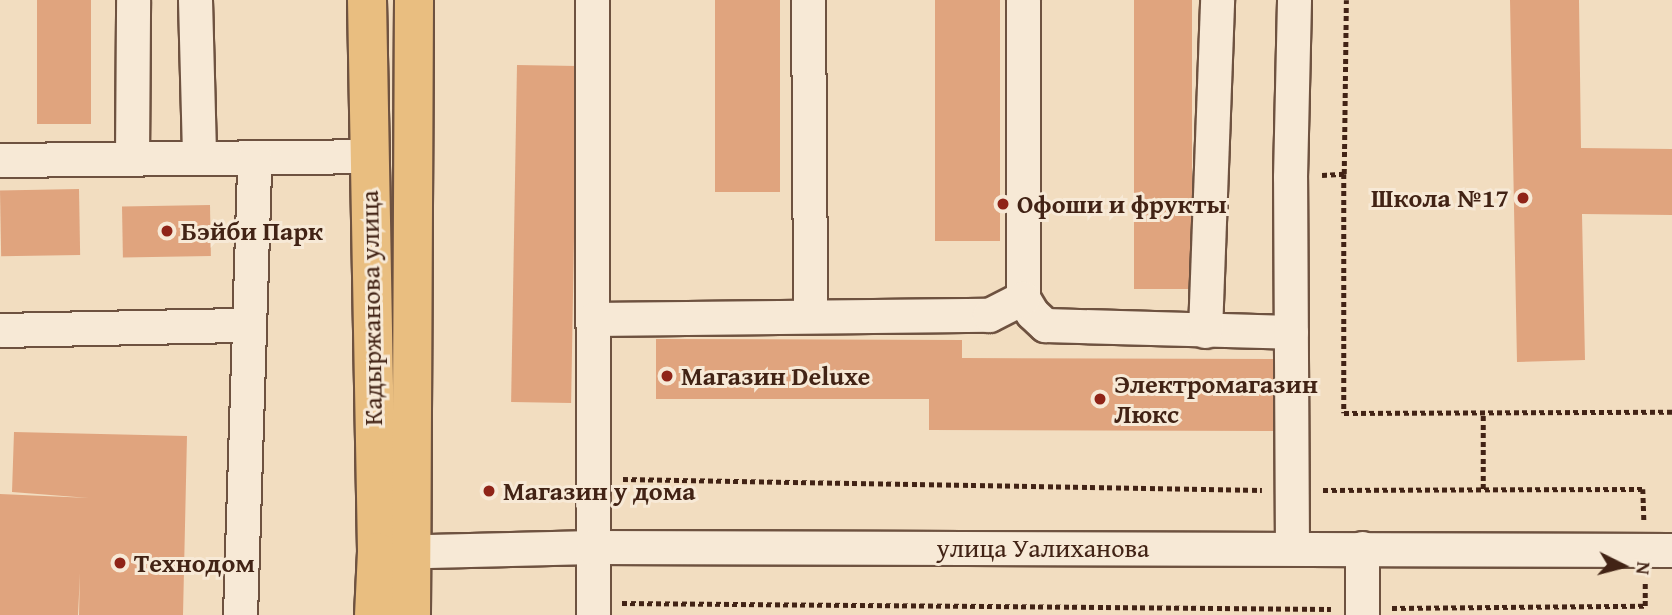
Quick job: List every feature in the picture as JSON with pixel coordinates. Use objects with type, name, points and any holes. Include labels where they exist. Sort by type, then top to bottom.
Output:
[{"type":"main road","name":"Кадыржанова улица","points":[[367,0],[367,156],[377,552],[374,615]]},
{"type":"main road","name":"Кадыржанова улица","points":[[411,615],[414,552],[414,0]]},
{"type":"street","points":[[132,158],[134,0]]},
{"type":"street","points":[[195,0],[199,158]]},
{"type":"street","points":[[592,0],[593,609]]},
{"type":"street","points":[[808,0],[810,316]]},
{"type":"street","points":[[1023,0],[1023,298],[1045,325],[1291,332]]},
{"type":"street","points":[[1205,331],[1217,0]]},
{"type":"street","points":[[1292,548],[1290,177],[1294,0]]},
{"type":"street","points":[[0,160],[367,156]]},
{"type":"street","points":[[240,615],[254,157]]},
{"type":"street","points":[[593,319],[989,315],[1023,298]]},
{"type":"street","points":[[0,330],[248,325]]},
{"type":"street","name":"улица Уалиханова","points":[[377,552],[593,547],[1658,550]]},
{"type":"street","points":[[1362,548],[1362,612]]},
{"type":"path","points":[[1346,0],[1344,413],[1672,412]]},
{"type":"path","points":[[1290,177],[1345,174]]},
{"type":"path","points":[[1483,413],[1483,489]]},
{"type":"path","points":[[593,479],[1292,490],[1643,489],[1658,550],[1645,606],[1362,612],[593,609]]},
{"type":"building","points":[[37,0],[91,0],[91,124],[37,124]]},
{"type":"building","points":[[715,0],[780,0],[780,192],[715,192]]},
{"type":"building","points":[[935,0],[1000,0],[1000,241],[935,241]]},
{"type":"building","points":[[1134,0],[1192,0],[1192,289],[1134,289]]},
{"type":"building","points":[[1510,0],[1579,0],[1581,148],[1672,149],[1672,215],[1582,214],[1585,360],[1517,362]]},
{"type":"building","points":[[517,65],[577,66],[571,403],[511,402]]},
{"type":"building","points":[[79,189],[80,255],[1,256],[0,190]]},
{"type":"building","name":"Бэйби Парк","points":[[210,205],[211,256],[123,258],[122,207]]},
{"type":"building","points":[[656,339],[962,340],[962,358],[1279,359],[1279,431],[929,430],[929,399],[656,399]]},
{"type":"building","points":[[14,432],[187,436],[183,615],[79,615],[80,573],[78,615],[0,615],[0,494],[89,498],[12,492]]},
{"type":"place","name":"Школа №17","points":[[1523,198]]},
{"type":"place","name":"Офоши и фрукты","points":[[1003,204]]},
{"type":"place","name":"Бэйби Парк","points":[[167,231]]},
{"type":"place","name":"Магазин Deluxe","points":[[667,376]]},
{"type":"place","name":"Электромагазин Люкс","points":[[1100,399]]},
{"type":"place","name":"Магазин у дома","points":[[489,491]]},
{"type":"place","name":"Технодом","points":[[120,563]]}]
